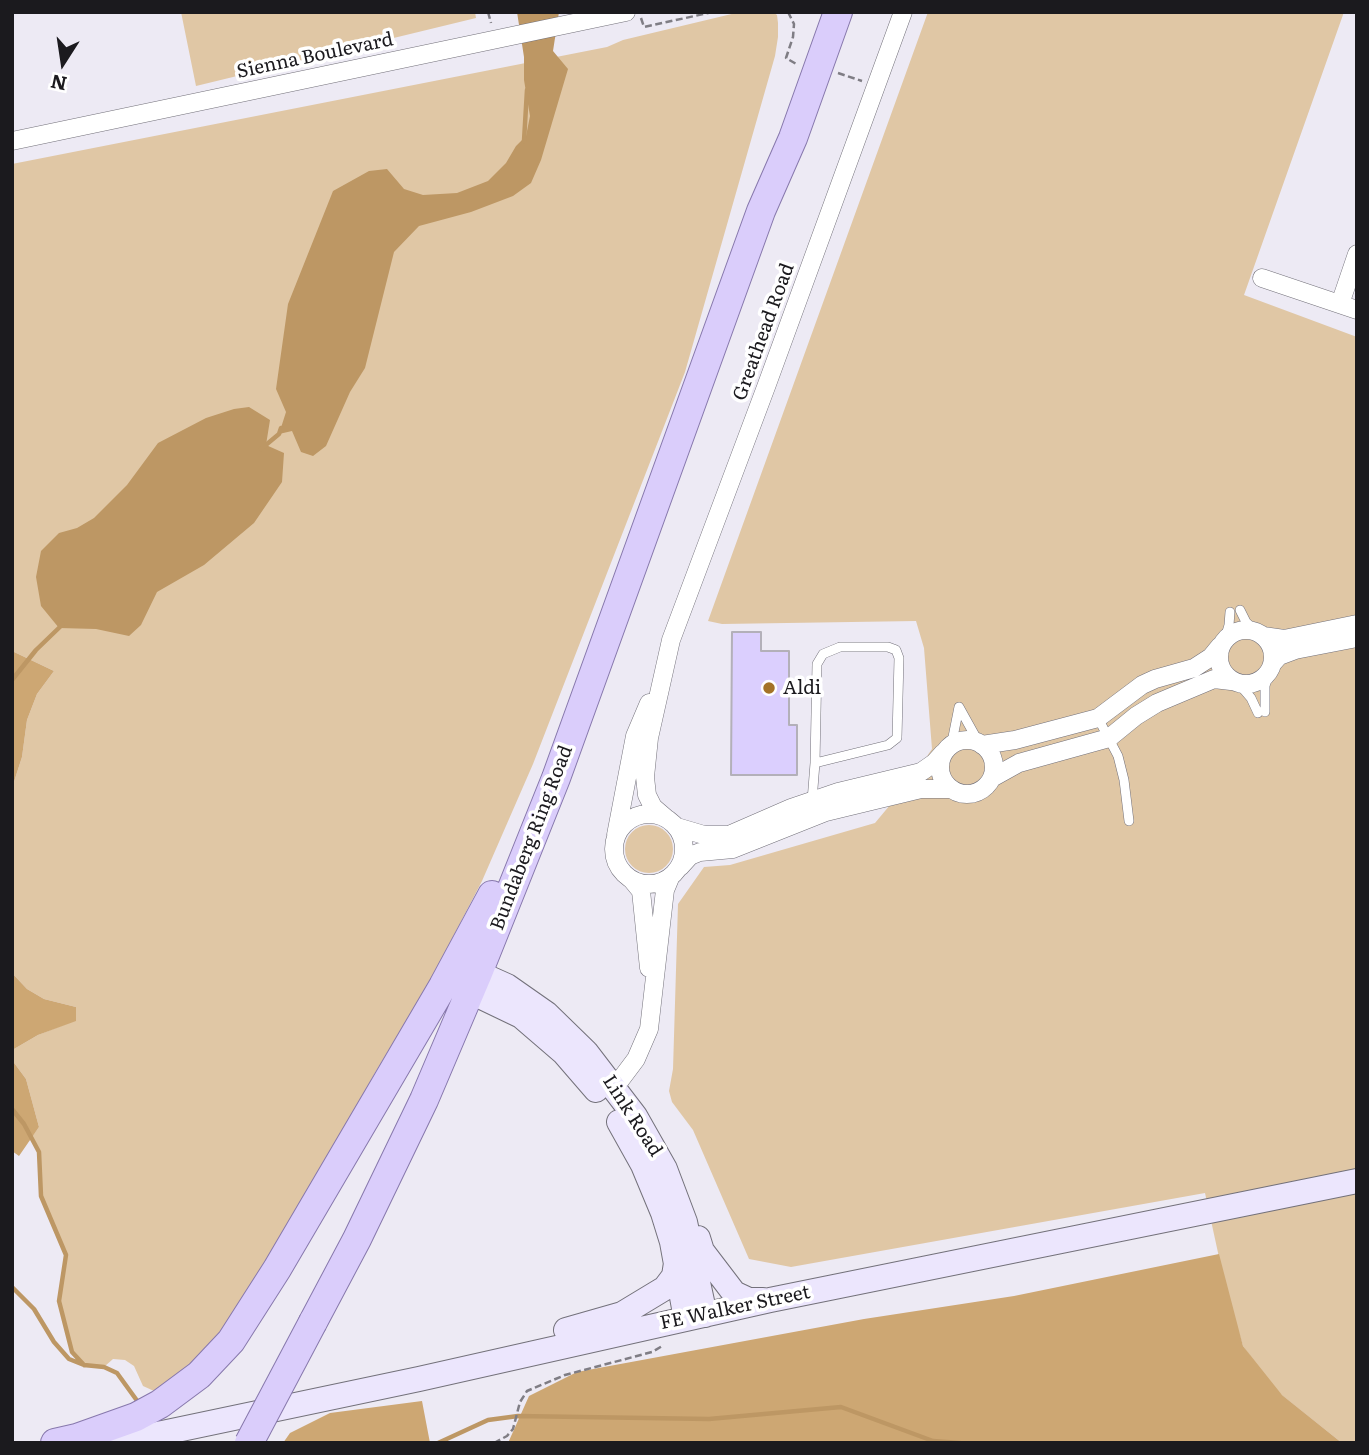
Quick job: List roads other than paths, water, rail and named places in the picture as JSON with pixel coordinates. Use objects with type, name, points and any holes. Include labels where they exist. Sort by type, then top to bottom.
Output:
[{"type":"main road","name":"Bundaberg Ring Road","points":[[761,211],[775,155],[822,12]]},
{"type":"main road","name":"Bundaberg Ring Road","points":[[249,1443],[357,1239],[424,1100],[475,982],[556,778],[761,211],[793,138],[838,12]]},
{"type":"main road","points":[[55,1443],[136,1417],[160,1404],[199,1375],[231,1341],[264,1290],[443,986],[483,914],[520,830],[556,778]]},
{"type":"main road","name":"Link Road","points":[[475,982],[507,986],[547,1014],[586,1052],[649,1177],[695,1317]]},
{"type":"main road","name":"Link Road","points":[[608,1091],[635,1115],[665,1169],[685,1222],[695,1317]]},
{"type":"main road","points":[[665,1169],[685,1199],[702,1251],[734,1293],[749,1300],[770,1300]]},
{"type":"main road","name":"FE Walker Street","points":[[115,1443],[770,1300],[1357,1181]]},
{"type":"main road","points":[[450,1371],[537,1338],[622,1314],[665,1288],[674,1276],[676,1263]]},
{"type":"street","name":"Sienna Boulevard","points":[[12,141],[626,12]]},
{"type":"street","name":"Greathead Road","points":[[652,1006],[641,891],[618,867],[614,848],[635,736],[903,12]]},
{"type":"street","points":[[1262,278],[1348,307],[1357,254]]},
{"type":"street","points":[[614,848],[616,836],[622,826],[632,818],[644,814],[656,814],[704,835],[729,835],[921,772],[934,764],[946,750],[965,740],[981,744],[1014,740],[1098,718],[1142,685],[1194,668],[1211,657],[1239,631],[1284,639],[1357,624]]},
{"type":"street","points":[[1259,634],[1272,649],[1271,668]]},
{"type":"street","points":[[632,880],[651,884],[675,872],[691,856],[700,852],[733,849],[812,808],[921,789],[951,789],[964,794],[978,792],[992,778],[1019,763],[1109,738],[1157,703],[1214,679],[1256,683],[1285,653],[1357,638]]},
{"type":"street","points":[[1223,643],[1218,654],[1221,669],[1235,682]]},
{"type":"street","name":"Greathead Road","points":[[608,1091],[636,1059],[645,1042],[652,1006],[665,890],[685,846],[672,823],[653,807],[647,795],[645,777],[663,666]]},
{"type":"street","points":[[981,744],[993,762],[992,778]]},
{"type":"street","points":[[946,750],[940,760],[941,777],[951,789]]},
{"type":"lane","points":[[1223,643],[1235,611],[1259,634]]},
{"type":"lane","points":[[812,808],[816,670],[819,659],[828,650],[840,646],[888,647],[896,650],[899,658],[895,741],[815,763]]},
{"type":"lane","points":[[1235,682],[1262,713],[1265,686],[1271,668]]},
{"type":"lane","points":[[946,750],[953,737],[959,704],[981,744]]},
{"type":"lane","points":[[1098,718],[1121,767],[1129,821]]},
{"type":"waterway","points":[[524,141],[527,90]]},
{"type":"waterway","points":[[261,449],[279,434],[281,428]]},
{"type":"waterway","points":[[12,680],[36,650],[63,624]]},
{"type":"waterway","points":[[12,1109],[24,1124],[39,1152],[41,1196],[66,1255],[59,1301],[72,1352],[84,1365]]},
{"type":"waterway","points":[[12,1287],[34,1309],[54,1342],[69,1359],[84,1365],[104,1367],[117,1373],[138,1402]]},
{"type":"waterway","points":[[438,1443],[488,1420],[518,1416],[709,1419],[841,1407],[933,1441],[960,1443]]},
{"type":"place","name":"Aldi","points":[[769,688]]}]
